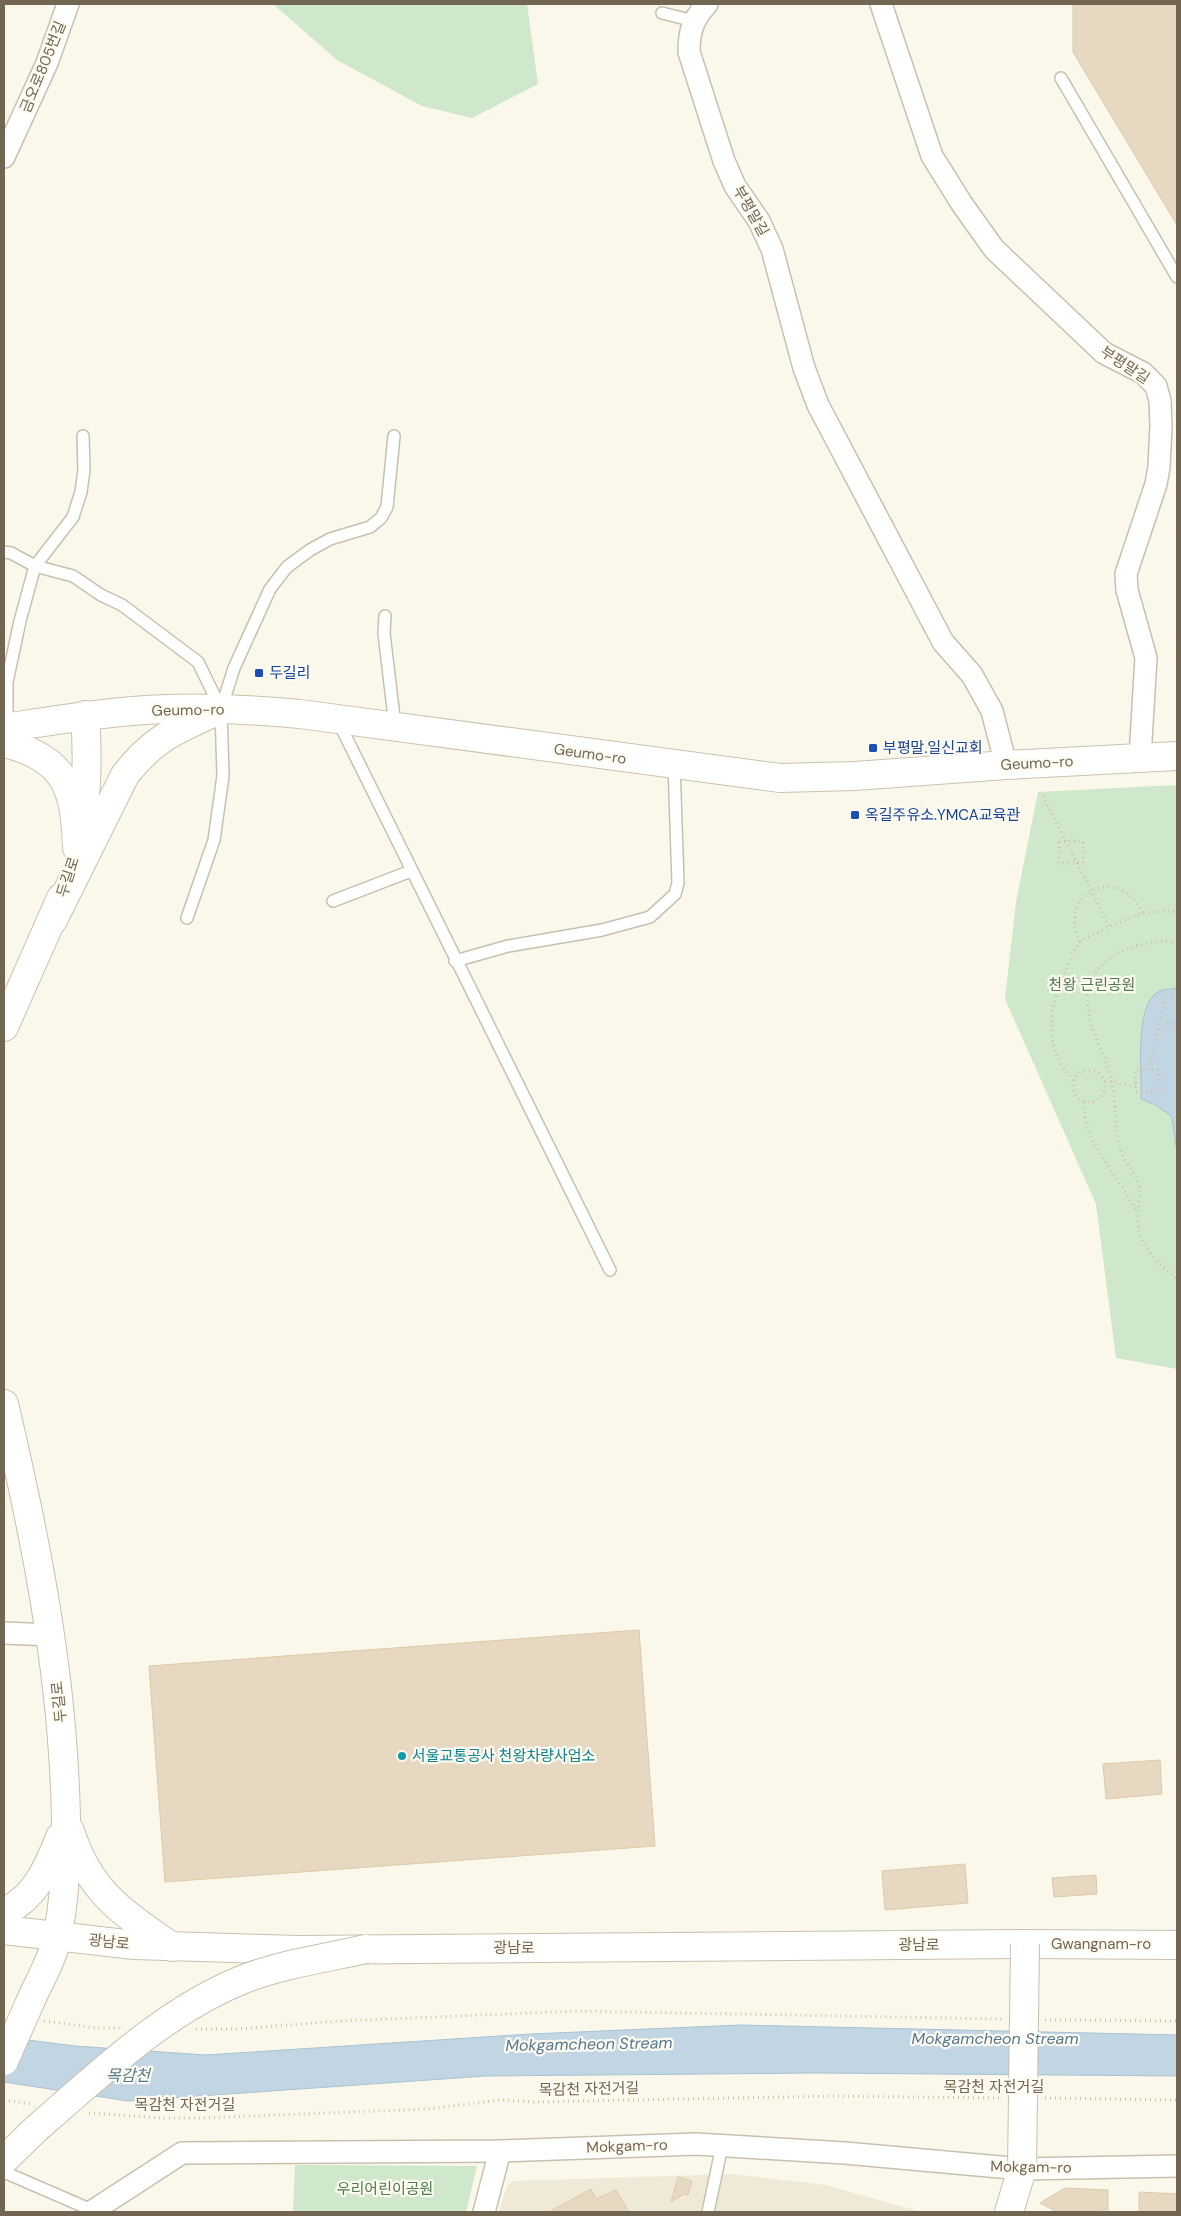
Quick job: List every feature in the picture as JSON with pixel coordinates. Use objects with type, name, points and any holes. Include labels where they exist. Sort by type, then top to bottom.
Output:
[{"type":"street","name":"금오로805번길","points":[[4,157],[47,63],[68,4]]},
{"type":"street","name":"부평말길","points":[[707,4],[694,21],[689,35],[689,52],[724,161],[735,186],[759,221],[772,249],[804,368],[818,405],[943,642],[972,675],[992,710],[1006,765]]},
{"type":"street","name":"부평말길","points":[[881,4],[932,156],[962,204],[994,249],[1104,353],[1143,373],[1156,386],[1160,401],[1161,426],[1159,467],[1156,484],[1126,574],[1127,590],[1146,658],[1140,757]]},
{"type":"street","name":"Geumo-ro","points":[[5,733],[85,716],[167,709],[221,709],[300,714],[674,766],[788,778],[855,776],[1006,765],[1177,756]]},
{"type":"street","points":[[53,920],[121,784],[140,756],[154,743],[175,730],[221,709]]},
{"type":"street","name":"두길로","points":[[4,1027],[53,920],[77,848],[84,816],[87,786],[88,754],[85,716]]},
{"type":"street","points":[[5,733],[50,764],[63,777],[71,794],[76,813],[77,848]]},
{"type":"street","name":"두길로","points":[[4,1404],[45,1594],[62,1732],[67,1820],[58,1936],[36,2011],[4,2061]]},
{"type":"street","points":[[4,1633],[51,1635]]},
{"type":"street","points":[[4,1912],[24,1899],[46,1871],[67,1820]]},
{"type":"street","points":[[67,1820],[84,1865],[100,1889],[115,1906],[172,1947]]},
{"type":"street","name":"광남로","points":[[4,1930],[172,1947],[300,1950],[1025,1944]]},
{"type":"street","points":[[1009,2212],[1022,2169],[1025,1944]]},
{"type":"street","name":"Gwangnam-ro","points":[[1025,1944],[1177,1945]]},
{"type":"street","points":[[4,2160],[39,2117],[123,2054],[200,2000],[245,1979],[366,1948]]},
{"type":"street","name":"Mokgam-ro","points":[[94,2212],[182,2153],[500,2151],[696,2144],[845,2153],[1022,2169],[1177,2166]]},
{"type":"street","points":[[484,2212],[500,2151]]},
{"type":"lane","points":[[662,13],[694,21]]},
{"type":"lane","points":[[1062,78],[1177,277]]},
{"type":"lane","points":[[5,733],[7,682],[20,621],[35,566],[73,517],[82,485],[83,436]]},
{"type":"lane","points":[[187,918],[205,871],[214,840],[221,803],[223,776],[221,709],[234,668],[270,589],[287,567],[310,550],[330,539],[370,527],[381,518],[387,507],[394,436]]},
{"type":"lane","points":[[4,552],[10,553],[35,566],[72,576],[101,595],[122,605],[198,662],[221,709]]},
{"type":"lane","points":[[385,616],[384,633],[395,728]]},
{"type":"lane","points":[[337,720],[610,1270]]},
{"type":"lane","points":[[455,961],[508,946],[602,930],[650,917],[665,905],[675,894],[678,883],[674,766]]},
{"type":"lane","points":[[333,901],[411,871]]},
{"type":"lane","points":[[708,2212],[722,2146]]},
{"type":"lane","points":[[4,2172],[94,2212]]},
{"type":"path","points":[[1043,796],[1110,928]]},
{"type":"path","points":[[1083,840],[1083,863],[1076,863],[1059,863],[1058,841],[1083,840]]},
{"type":"path","points":[[1080,942],[1075,931],[1074,920],[1081,900],[1091,891],[1106,886],[1125,891],[1138,904],[1142,913]]},
{"type":"path","points":[[1074,1080],[1064,1069],[1055,1052],[1050,1018],[1056,992],[1080,942],[1142,913],[1177,911]]},
{"type":"path","points":[[1177,942],[1153,942],[1130,948],[1110,958],[1091,980],[1087,993],[1088,1004],[1111,1081],[1119,1145],[1124,1159],[1138,1179],[1139,1231],[1147,1248],[1161,1265],[1177,1278]]},
{"type":"path","points":[[1150,1069],[1165,994],[1177,996]]},
{"type":"path","points":[[1160,1021],[1177,1024]]},
{"type":"path","points":[[1090,1069],[1100,1073],[1105,1082],[1104,1093],[1101,1098],[1091,1102],[1085,1102],[1076,1096],[1074,1091],[1074,1080],[1080,1072],[1090,1069]]},
{"type":"path","points":[[1159,1069],[1160,1091],[1136,1092],[1136,1085],[1135,1070],[1159,1069]]},
{"type":"path","points":[[1105,1082],[1111,1081],[1123,1086],[1136,1085]]},
{"type":"path","points":[[1085,1102],[1085,1120],[1091,1139],[1138,1212]]},
{"type":"path","points":[[36,2011],[97,2028],[127,2028]]},
{"type":"path","points":[[186,2029],[236,2029],[340,2021],[578,2011],[1009,2020]]},
{"type":"path","points":[[1038,2020],[1177,2021]]},
{"type":"path","name":"목감천 자전거길","points":[[87,2112],[162,2118],[200,2118],[427,2109],[500,2100],[535,2102],[831,2096],[1005,2098]]},
{"type":"path","name":"목감천 자전거길","points":[[1043,2098],[1177,2100]]},
{"type":"path","points":[[4,2100],[39,2117]]},
{"type":"shaded area","points":[[733,2174],[825,2185],[922,2212],[499,2212],[507,2186],[513,2181]]},
{"type":"green space","points":[[273,4],[527,4],[538,84],[472,118],[422,106],[337,60]]},
{"type":"green space","name":"천왕 근린공원","points":[[1177,785],[1177,1369],[1116,1358],[1096,1204],[1005,999],[1016,902],[1038,792]]},
{"type":"green space","name":"우리어린이공원","points":[[295,2165],[477,2166],[466,2212],[293,2212]]},
{"type":"water","points":[[1177,988],[1177,1153],[1172,1117],[1156,1105],[1141,1099],[1140,1058],[1142,1025],[1150,999],[1160,991]]},
{"type":"water","name":"목감천","points":[[740,2025],[1177,2035],[1177,2076],[817,2073],[486,2076],[128,2101],[4,2082],[4,2037],[75,2046],[206,2055],[531,2034]]},
{"type":"building","points":[[1073,4],[1177,4],[1177,225],[1073,52]]},
{"type":"building","name":"서울교통공사 천왕차량사업소","points":[[639,1630],[655,1846],[165,1882],[149,1666]]},
{"type":"building","points":[[1160,1760],[1162,1794],[1106,1799],[1103,1764]]},
{"type":"building","points":[[965,1864],[968,1903],[885,1910],[882,1871]]},
{"type":"building","points":[[1096,1875],[1097,1894],[1054,1897],[1052,1878]]},
{"type":"building","points":[[678,2177],[692,2181],[688,2195],[684,2194],[671,2202]]},
{"type":"building","points":[[1065,2188],[1108,2190],[1108,2210],[1098,2210],[1098,2212],[1057,2212],[1040,2203]]},
{"type":"building","points":[[591,2189],[596,2199],[616,2190],[629,2212],[549,2212]]},
{"type":"building","points":[[1139,2192],[1177,2194],[1177,2212],[1139,2212]]},
{"type":"place","name":"두길리","points":[[259,673]]},
{"type":"place","name":"부평말.일신교회","points":[[873,748]]},
{"type":"place","name":"옥길주유소.YMCA교육관","points":[[855,815]]},
{"type":"place","name":"서울교통공사 천왕차량사업소","points":[[402,1756]]},
{"type":"water label","name":"Mokgamcheon Stream","points":[[995,2038]]},
{"type":"water label","name":"Mokgamcheon Stream","points":[[589,2044]]}]
